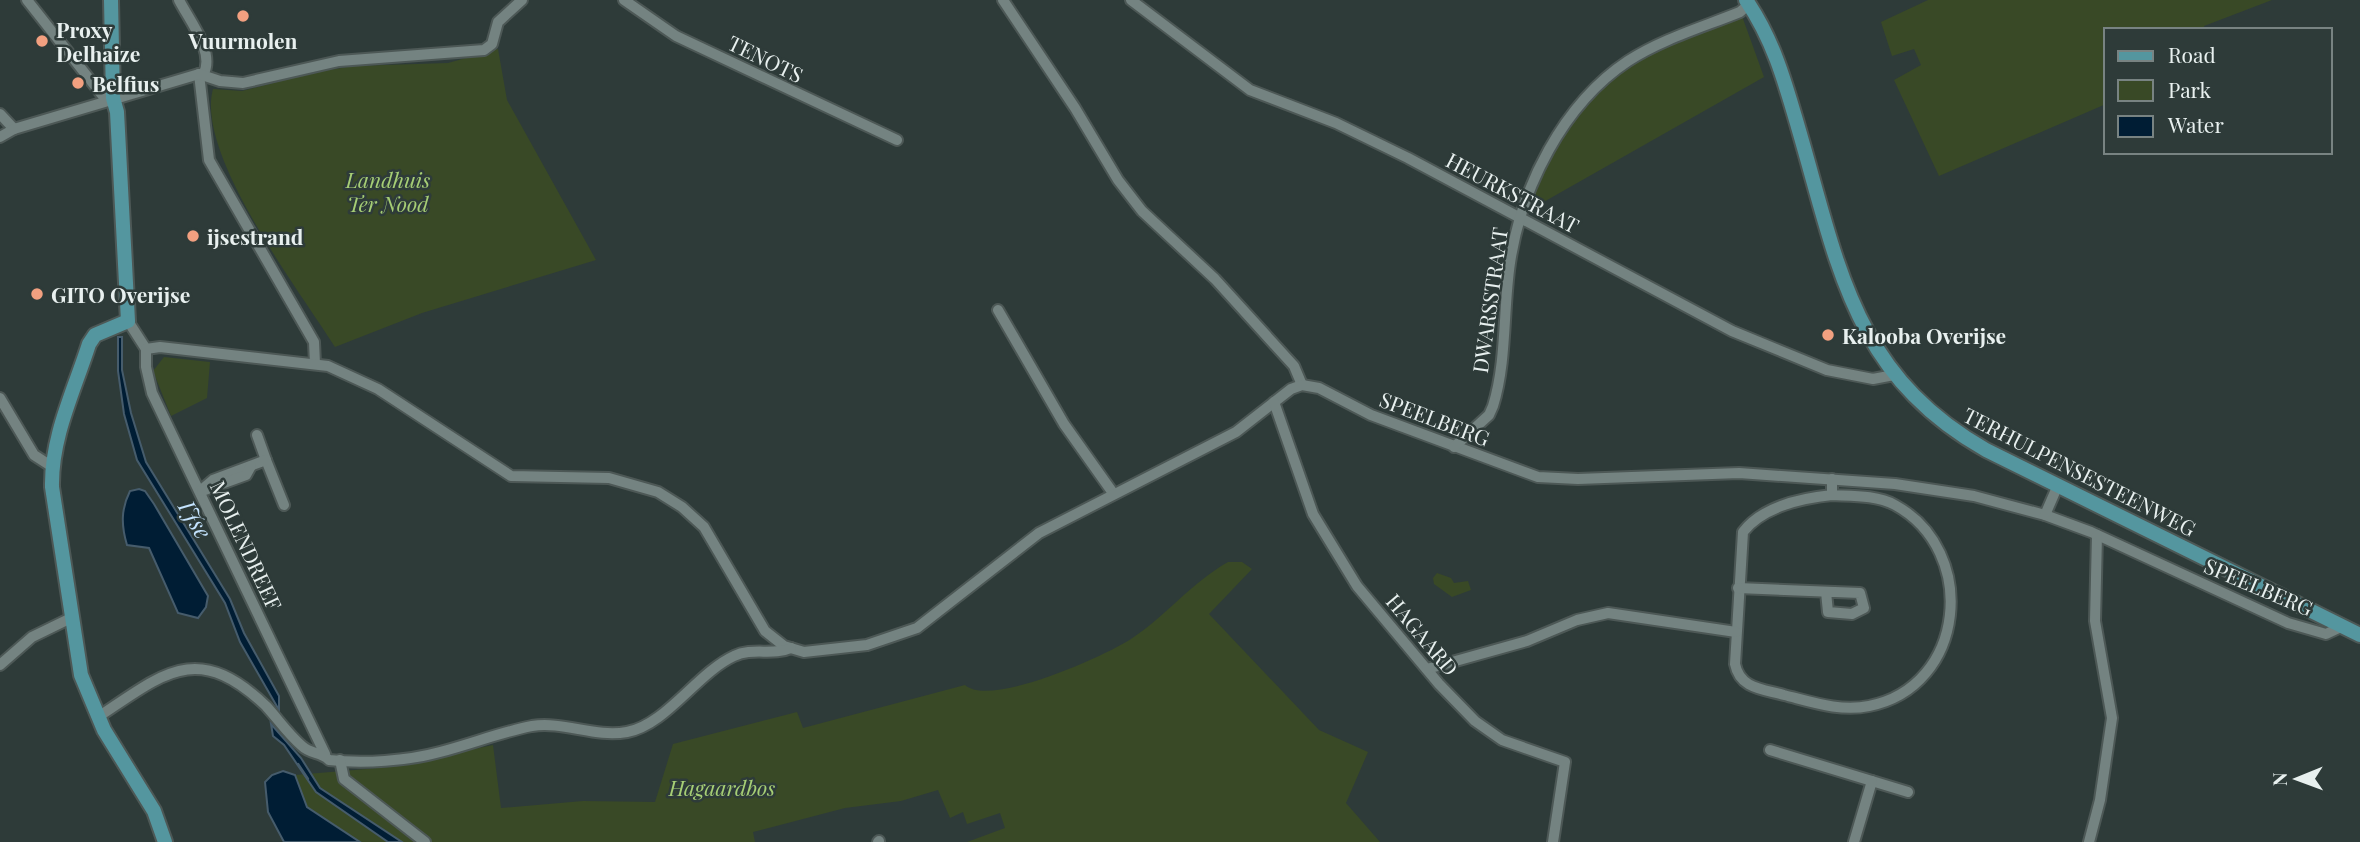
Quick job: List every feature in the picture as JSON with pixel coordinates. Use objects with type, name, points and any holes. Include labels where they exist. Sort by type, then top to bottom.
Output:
[{"type":"main road","points":[[110,0],[110,99],[117,112],[128,321],[95,335],[84,360],[51,466],[53,503],[81,675],[98,717],[143,787],[165,842]]},
{"type":"main road","name":"TERHULPENSESTEENWEG","points":[[1748,1],[1765,32],[1785,80],[1851,303],[1864,331],[1894,375],[1948,426],[1986,450],[2360,635]]},
{"type":"street","points":[[27,0],[110,99]]},
{"type":"street","points":[[0,137],[14,129],[110,99],[201,75],[208,66],[207,55],[179,0]]},
{"type":"street","points":[[201,75],[220,82],[243,83],[339,61],[484,50],[492,44],[498,22],[522,0]]},
{"type":"street","name":"TENOTS","points":[[624,0],[676,36],[897,141]]},
{"type":"street","points":[[128,321],[146,349],[160,347],[315,364],[351,375],[378,388],[511,476],[620,479],[641,484],[673,500],[704,527],[765,631],[791,649],[811,653],[886,641],[917,628],[1039,533],[1236,432],[1274,402],[1302,385],[1294,366],[1215,279],[1142,211],[1118,180],[1075,108],[1003,0]]},
{"type":"street","name":"HEURKSTRAAT","points":[[1131,0],[1250,90],[1336,123],[1764,346],[1807,363],[1862,378],[1894,375]]},
{"type":"street","name":"DWARSSTRAAT","points":[[1454,447],[1489,415],[1496,397],[1510,265],[1520,218],[1540,168],[1561,133],[1606,78],[1656,46],[1741,12],[1748,1]]},
{"type":"street","points":[[201,75],[209,160],[314,342],[315,364]]},
{"type":"street","points":[[0,114],[14,129]]},
{"type":"street","points":[[998,310],[1064,424],[1113,493]]},
{"type":"street","name":"MOLENDREEF","points":[[146,349],[146,367],[152,393],[324,754]]},
{"type":"street","name":"SPEELBERG","points":[[1302,385],[1319,388],[1371,415],[1519,471],[1558,479],[1696,472],[1895,484],[1974,496],[2045,515],[2097,535],[2288,622],[2326,634],[2343,626]]},
{"type":"street","points":[[0,398],[34,454],[51,466]]},
{"type":"street","name":"HAGAARD","points":[[1274,402],[1313,514],[1357,586],[1464,712],[1487,731],[1519,747],[1559,758],[1564,762],[1553,842]]},
{"type":"street","points":[[257,435],[284,505]]},
{"type":"street","points":[[200,491],[213,480],[243,466],[266,460]]},
{"type":"street","points":[[1832,479],[1832,495]]},
{"type":"street","points":[[1847,496],[1849,481]]},
{"type":"street","points":[[2045,515],[2057,485]]},
{"type":"street","points":[[1832,495],[1847,496],[1881,499],[1895,505],[1922,527],[1942,559],[1950,577],[1952,616],[1936,660],[1922,679],[1888,700],[1868,706],[1819,704],[1744,683],[1737,674],[1735,664],[1736,632],[1741,542],[1749,523],[1760,516],[1798,502],[1832,495]]},
{"type":"street","points":[[2089,842],[2100,800],[2112,718],[2095,621],[2097,535]]},
{"type":"street","points":[[1738,588],[1826,592]]},
{"type":"street","points":[[1427,669],[1527,640],[1577,620],[1608,613],[1736,632]]},
{"type":"street","points":[[0,665],[32,637],[71,615]]},
{"type":"street","points":[[98,717],[160,676],[197,667],[241,686],[265,706],[302,746],[324,754],[329,760],[417,757],[532,726],[564,726],[593,732],[627,732],[651,722],[712,669],[737,654],[783,652],[791,649]]},
{"type":"street","points":[[1770,750],[1908,792]]},
{"type":"street","points":[[340,760],[344,779],[425,842]]},
{"type":"street","points":[[1854,842],[1872,780]]},
{"type":"green space","points":[[1928,0],[2272,0],[2204,28],[2104,28],[2104,105],[1939,176],[1894,80],[1921,65],[1914,49],[1892,56],[1881,22]]},
{"type":"green space","points":[[1742,16],[1764,77],[1526,212],[1529,199],[1566,131],[1606,85],[1652,54]]},
{"type":"green space","name":"Landhuis Ter Nood","points":[[498,49],[507,100],[596,260],[422,313],[335,347],[276,257],[234,184],[219,149],[212,116],[213,89],[242,91],[316,72],[354,66],[448,63]]},
{"type":"green space","points":[[164,357],[210,362],[207,398],[171,416],[153,371]]},
{"type":"green space","name":"Hagaardbos","points":[[1228,562],[1242,562],[1252,569],[1209,614],[1319,730],[1368,752],[1346,803],[1380,842],[967,842],[1005,828],[1000,813],[967,824],[963,812],[950,818],[938,790],[901,801],[845,808],[753,832],[755,842],[360,842],[307,807],[295,775],[390,767],[493,745],[501,808],[583,801],[655,802],[673,744],[797,712],[803,728],[965,685],[978,690],[998,690],[1048,677],[1098,657],[1131,639]]},
{"type":"green space","points":[[1437,573],[1451,578],[1454,583],[1468,581],[1471,590],[1452,597],[1434,584],[1433,578]]},
{"type":"water","points":[[118,337],[122,337],[122,370],[131,413],[146,462],[230,599],[244,633],[279,696],[279,710],[240,642],[225,603],[137,460],[124,414],[118,371]]},
{"type":"water","points":[[130,491],[145,491],[154,504],[208,596],[206,607],[198,618],[178,613],[149,548],[127,545],[123,524],[125,504]]},
{"type":"water","points":[[271,724],[301,758],[320,788],[402,842],[388,842],[316,792],[284,745],[273,736]]},
{"type":"water","points":[[283,771],[295,775],[307,807],[360,842],[284,842],[268,812],[265,782],[272,775]]},
{"type":"waterway","name":"IJse","points":[[298,764],[308,779]]},
{"type":"place","name":"Vuurmolen","points":[[243,16]]},
{"type":"place","name":"Proxy Delhaize","points":[[42,41]]},
{"type":"place","name":"Belfius","points":[[78,83]]},
{"type":"place","name":"ijsestrand","points":[[193,236]]},
{"type":"place","name":"GITO Overijse","points":[[37,294]]},
{"type":"place","name":"Kalooba Overijse","points":[[1828,335]]}]
